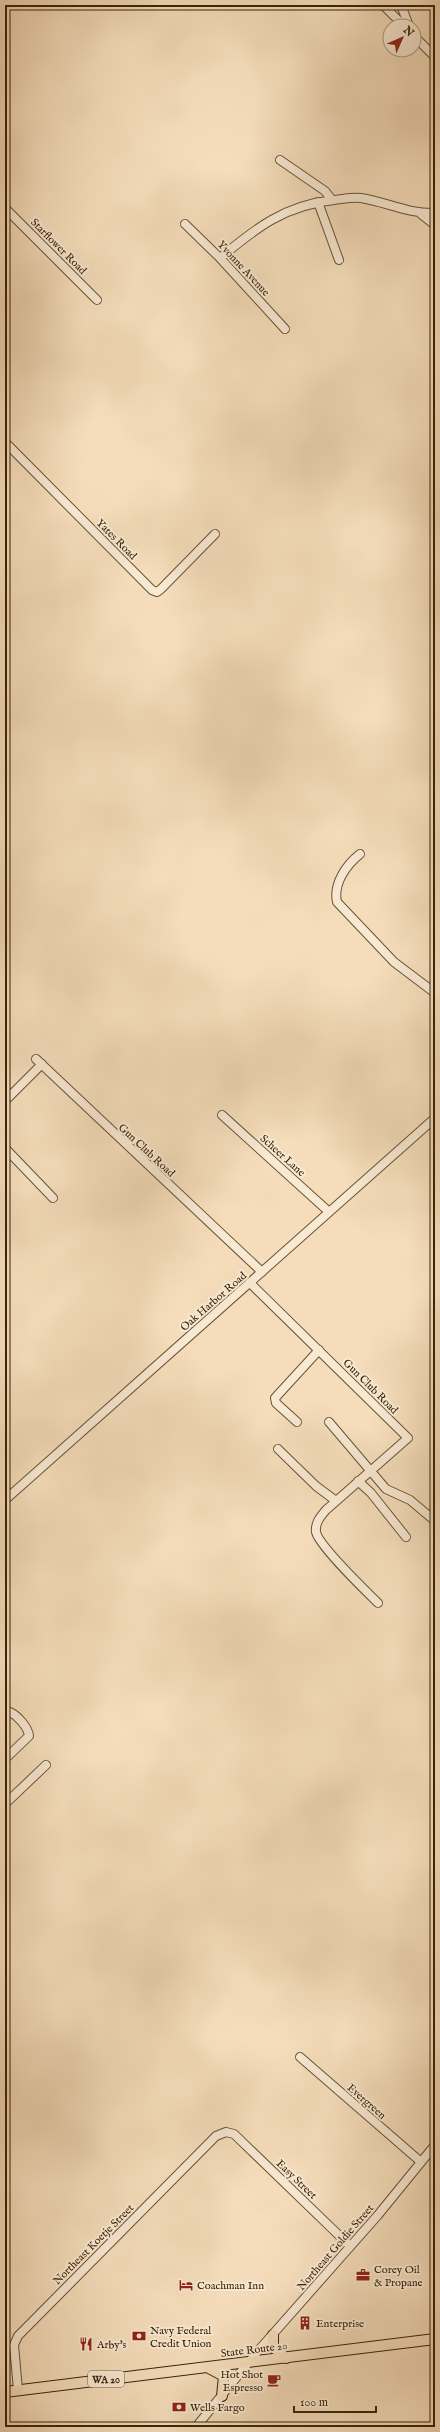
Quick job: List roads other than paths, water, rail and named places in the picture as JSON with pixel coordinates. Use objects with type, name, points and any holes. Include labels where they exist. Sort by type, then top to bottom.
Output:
[{"type":"main road","points":[[273,2335],[273,2347],[286,2358]]},
{"type":"main road","name":"State Route 20","points":[[5,2392],[435,2339]]},
{"type":"main road","points":[[207,2367],[224,2376],[222,2396]]},
{"type":"street","points":[[401,5],[406,18]]},
{"type":"street","points":[[386,6],[397,18]]},
{"type":"street","points":[[422,44],[435,56]]},
{"type":"street","points":[[280,160],[325,191],[332,200]]},
{"type":"street","points":[[220,258],[257,227],[277,215],[291,209],[318,202],[361,198],[421,214],[435,213]]},
{"type":"street","points":[[318,202],[339,260]]},
{"type":"street","name":"Starflower Road","points":[[5,208],[97,300]]},
{"type":"street","points":[[421,214],[435,225]]},
{"type":"street","name":"Yvonne Avenue","points":[[185,224],[220,258],[285,329]]},
{"type":"street","name":"Yates Road","points":[[5,442],[152,590],[157,592],[161,589],[215,534]]},
{"type":"street","points":[[360,854],[350,862],[337,886],[335,894],[337,902],[394,962],[435,993]]},
{"type":"street","name":"Gun Club Road","points":[[5,1101],[39,1062],[262,1272]]},
{"type":"street","name":"Scheer Lane","points":[[222,1115],[328,1211]]},
{"type":"street","name":"Oak Harbor Road","points":[[5,1500],[250,1283],[328,1211],[435,1118]]},
{"type":"street","points":[[5,1148],[53,1198]]},
{"type":"street","name":"Gun Club Road","points":[[250,1283],[408,1438],[336,1501],[318,1520],[316,1534],[320,1540],[350,1576],[378,1603]]},
{"type":"street","points":[[296,1422],[276,1404],[275,1398],[319,1350]]},
{"type":"street","points":[[329,1422],[386,1489],[410,1500],[435,1521]]},
{"type":"street","points":[[278,1449],[316,1486],[336,1501]]},
{"type":"street","points":[[358,1481],[371,1493],[406,1537]]},
{"type":"street","points":[[5,1714],[10,1712],[14,1714],[28,1731],[29,1736],[5,1759]]},
{"type":"street","points":[[5,1804],[46,1765]]},
{"type":"street","name":"Evergreen","points":[[300,2057],[421,2162]]},
{"type":"street","name":"Easy Street","points":[[226,2132],[234,2134],[350,2246]]},
{"type":"street","name":"Northeast Koetje Street","points":[[18,2390],[14,2345],[18,2336],[216,2136],[226,2132]]},
{"type":"street","name":"Northeast Goldie Street","points":[[196,2427],[435,2145]]},
{"type":"place","name":"Corey Oil & Propane","points":[[363,2275]]},
{"type":"place","name":"Coachman Inn","points":[[186,2285]]},
{"type":"place","name":"Enterprise","points":[[305,2323]]},
{"type":"place","name":"Navy Federal Credit Union","points":[[139,2336]]},
{"type":"place","name":"Arby's","points":[[86,2344]]},
{"type":"place","name":"Hot Shot Espresso","points":[[274,2380]]},
{"type":"place","name":"Wells Fargo","points":[[179,2407]]}]
